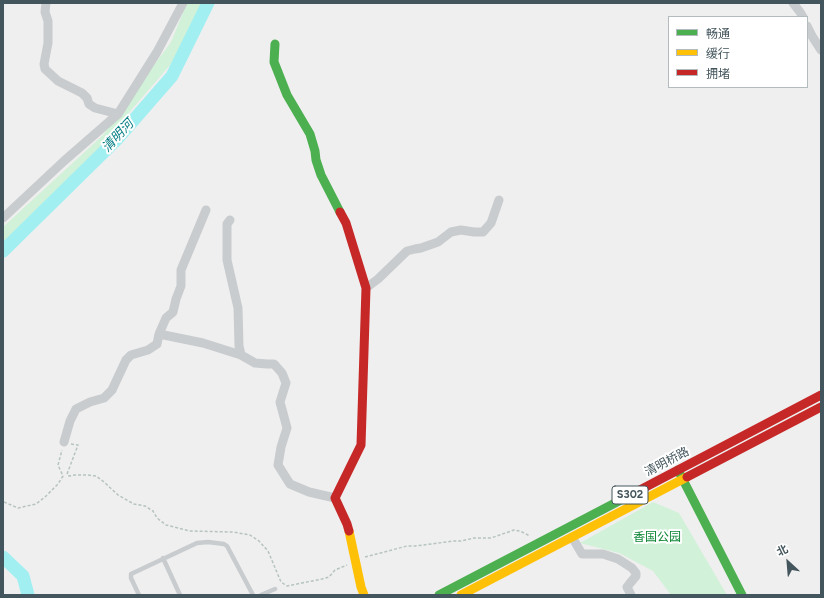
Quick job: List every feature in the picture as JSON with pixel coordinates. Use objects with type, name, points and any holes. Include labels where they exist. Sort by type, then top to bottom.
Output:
[{"type":"main road","points":[[275,44],[274,62],[287,95],[310,134],[321,175],[346,223],[366,288],[361,445],[335,498],[347,524],[364,595]]},
{"type":"main road","name":"清明桥路","points":[[439,595],[821,395]]},
{"type":"main road","name":"清明桥路","points":[[461,595],[821,407]]},
{"type":"main road","points":[[678,470],[742,595]]},
{"type":"street","points":[[46,3],[45,12],[48,21],[48,43],[44,64],[45,69],[58,81],[82,93],[87,98],[89,104],[96,108],[118,114]]},
{"type":"street","points":[[3,218],[118,114],[157,52],[183,3]]},
{"type":"street","points":[[793,3],[802,16]]},
{"type":"street","points":[[808,28],[821,50]]},
{"type":"street","points":[[366,288],[378,279],[407,251],[438,242],[451,232],[462,230],[483,232],[491,223],[499,200]]},
{"type":"street","points":[[64,442],[70,421],[76,409],[90,402],[104,398],[112,390],[126,360],[131,355],[148,350],[157,344],[159,334],[166,318],[173,312],[181,286],[181,270],[206,210]]},
{"type":"street","points":[[230,220],[227,224],[227,260],[238,308],[239,346],[241,355]]},
{"type":"street","points":[[159,334],[203,343],[241,355],[255,363],[274,364],[282,373],[286,383],[280,402],[287,428],[281,447],[278,465],[290,484],[309,492],[335,498]]},
{"type":"street","points":[[572,537],[582,554],[603,554],[618,559],[632,568],[636,572],[636,576],[627,588],[631,595]]},
{"type":"lane","points":[[139,595],[131,578],[131,574],[197,542],[224,544],[227,546],[253,595]]},
{"type":"lane","points":[[163,558],[180,595]]},
{"type":"lane","points":[[261,595],[274,589]]},
{"type":"path","points":[[63,476],[58,465],[64,442],[78,445],[67,474],[69,476]]},
{"type":"path","points":[[63,476],[96,476],[118,495],[134,504],[145,506],[153,511],[157,518],[166,525],[190,531],[233,532],[250,536],[258,541],[268,552],[281,582],[287,586],[329,577],[335,570],[355,560],[407,546],[461,541],[474,538],[491,538],[514,530],[529,535],[539,543]]},
{"type":"path","points":[[4,502],[18,508],[36,504],[58,484],[63,476]]},
{"type":"green space","points":[[187,3],[204,3],[171,64],[89,159],[3,247],[3,227],[102,136],[171,42]]},
{"type":"green space","name":"香国公园","points":[[653,502],[679,513],[727,595],[671,595],[653,571],[619,553],[580,543]]},
{"type":"waterway","name":"清明河","points":[[3,251],[118,138],[172,76],[208,3]]},
{"type":"waterway","points":[[3,557],[23,576],[28,595]]},
{"type":"traffic: fast","points":[[275,44],[274,62],[287,95],[310,134],[321,175],[340,212]]},
{"type":"traffic: fast","points":[[678,470],[742,595]]},
{"type":"traffic: fast","points":[[439,595],[638,491]]},
{"type":"traffic: slow","points":[[461,595],[687,477]]},
{"type":"traffic: slow","points":[[349,531],[364,595]]},
{"type":"traffic: jam","points":[[340,212],[346,223],[366,288],[361,445],[335,498],[349,531]]},
{"type":"traffic: jam","points":[[638,491],[821,395]]},
{"type":"traffic: jam","points":[[687,477],[821,407]]}]
